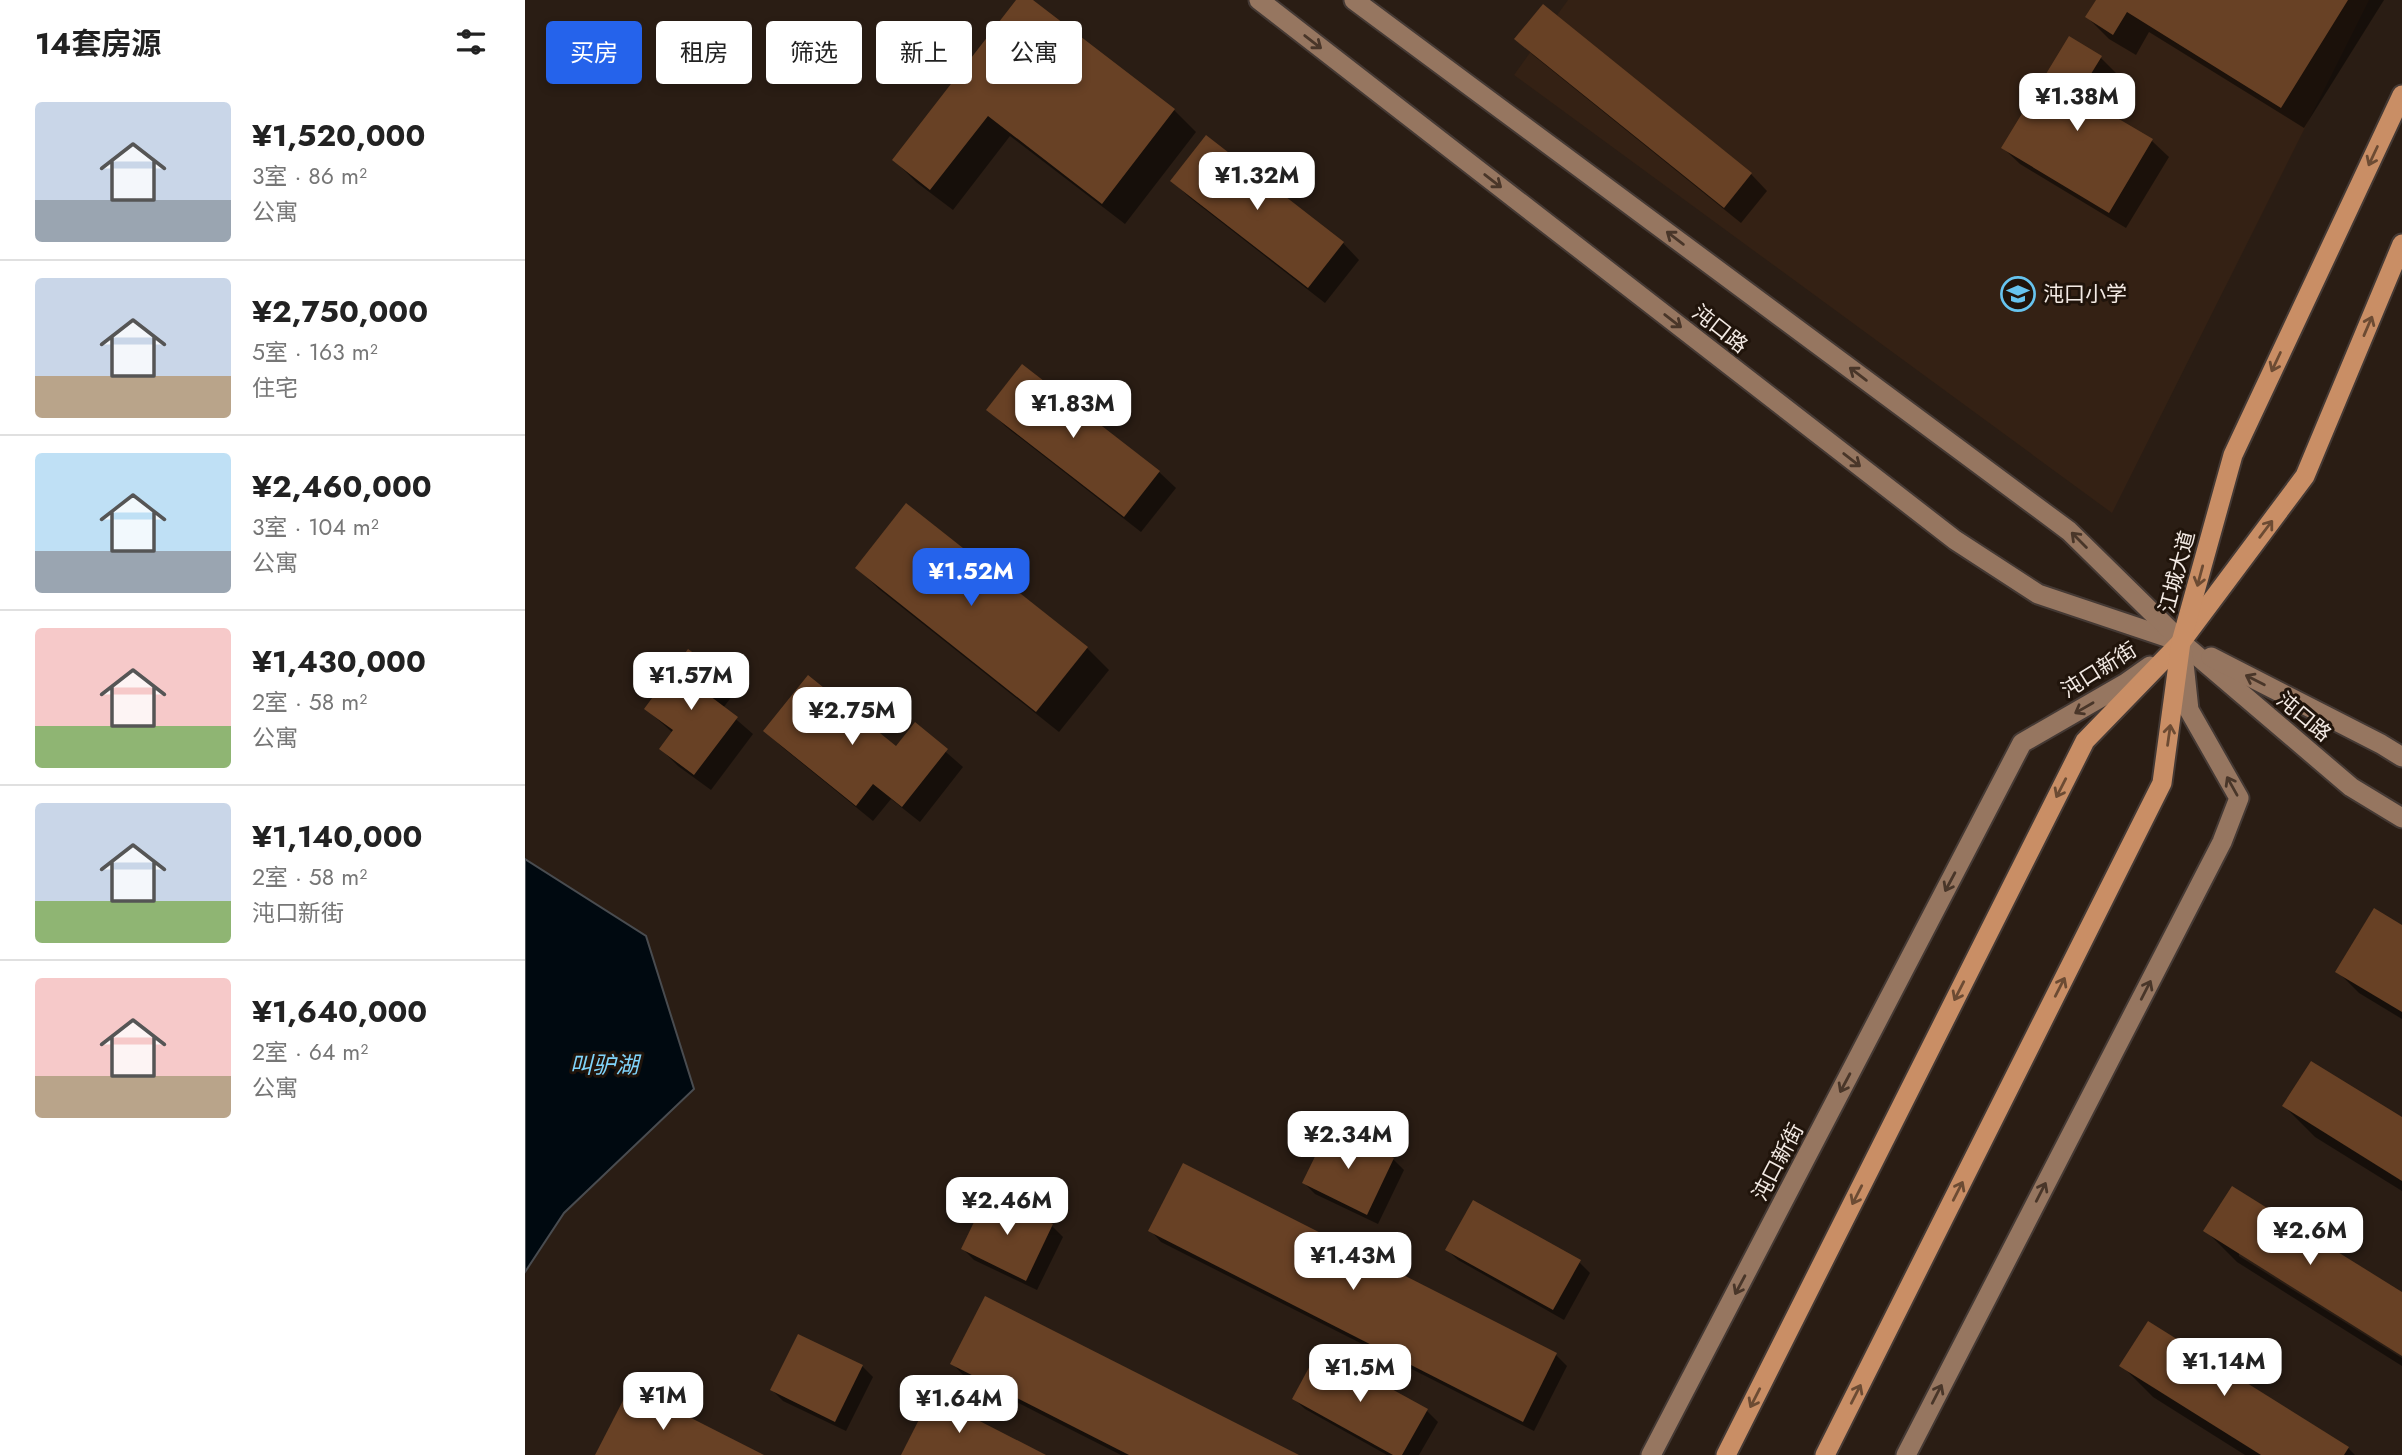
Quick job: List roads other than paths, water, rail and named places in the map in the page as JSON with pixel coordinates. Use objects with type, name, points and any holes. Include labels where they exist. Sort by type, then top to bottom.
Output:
[{"type":"highway","name":"江城大道","points":[[2181,642],[2233,455],[2402,95]]},
{"type":"highway","name":"江城大道","points":[[2181,642],[2305,476],[2402,244]]},
{"type":"highway","points":[[1726,1455],[2085,741],[2181,642]]},
{"type":"highway","points":[[1825,1455],[2162,783],[2181,642]]},
{"type":"main road","name":"沌口路","points":[[1259,0],[1955,540],[2038,594],[2181,642],[2402,757]]},
{"type":"main road","name":"沌口路","points":[[1354,0],[2069,531],[2181,642],[2351,787],[2402,818]]},
{"type":"main road","name":"沌口新街","points":[[1651,1455],[2022,743],[2126,683],[2181,642]]},
{"type":"main road","points":[[1906,1455],[2222,842],[2239,798],[2189,709],[2181,642]]},
{"type":"water","name":"叫驴湖","points":[[525,859],[646,936],[694,1089],[564,1213],[525,1272]]},
{"type":"place","name":"沌口小学","points":[[2018,294]]}]
